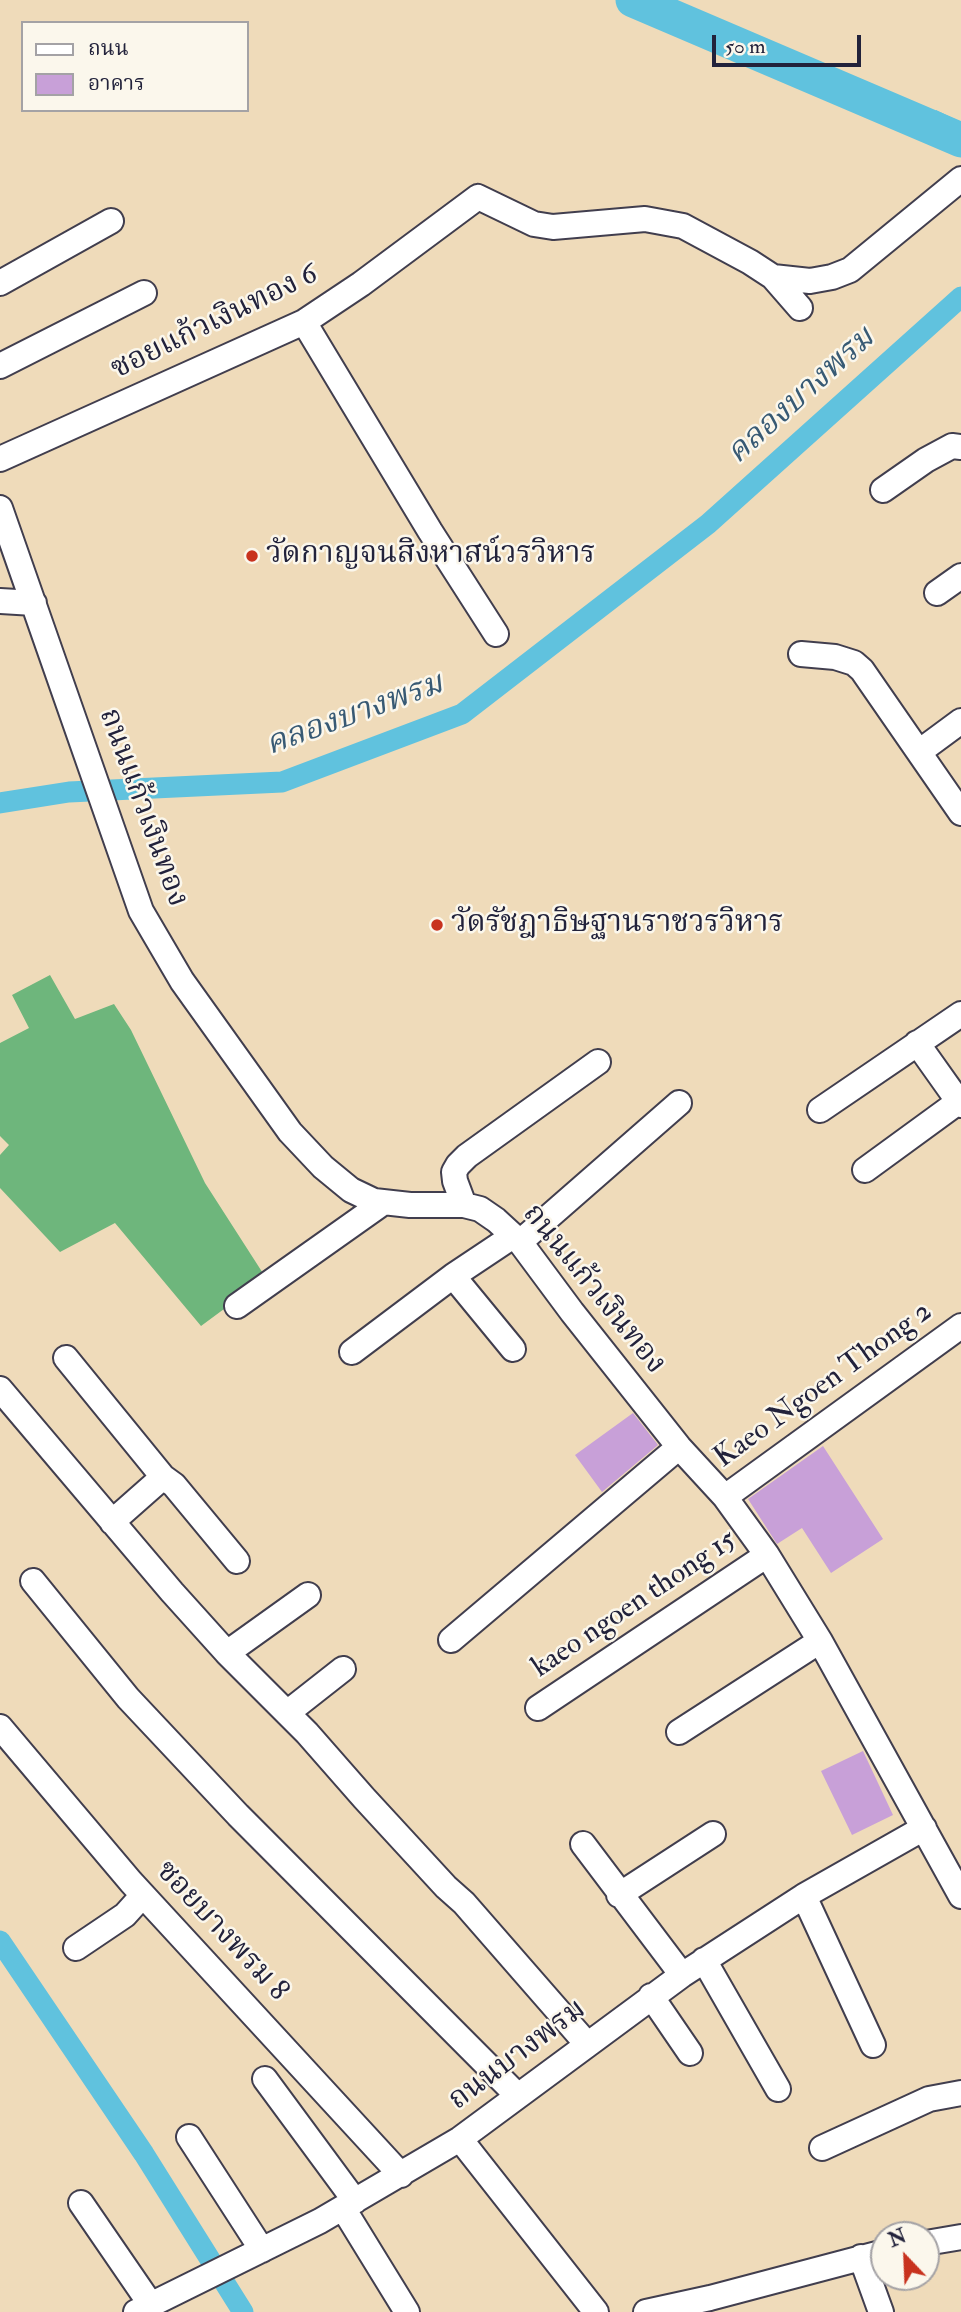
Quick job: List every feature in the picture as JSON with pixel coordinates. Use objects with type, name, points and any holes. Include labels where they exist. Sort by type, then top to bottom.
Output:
[{"type":"street","points":[[773,277],[810,281],[850,270],[961,179]]},
{"type":"street","name":"ซอยแก้วเงินทอง 6","points":[[0,459],[304,321],[361,284],[478,197],[534,224],[553,227],[645,219],[683,226],[773,277]]},
{"type":"street","points":[[0,283],[111,221]]},
{"type":"street","points":[[773,277],[800,308]]},
{"type":"street","points":[[0,366],[144,293]]},
{"type":"street","points":[[304,321],[430,531],[496,634]]},
{"type":"street","points":[[883,490],[951,446],[961,447]]},
{"type":"street","name":"ถนนแก้วเงินทอง","points":[[0,508],[141,911],[182,981],[290,1132],[323,1167],[351,1190],[374,1201],[410,1205],[464,1205],[488,1214],[516,1239],[679,1447],[725,1497],[767,1555],[820,1641],[961,1896]]},
{"type":"street","points":[[937,593],[961,576]]},
{"type":"street","points":[[0,601],[34,603]]},
{"type":"street","points":[[802,654],[835,657],[854,663],[862,670],[961,813]]},
{"type":"street","points":[[919,752],[961,721]]},
{"type":"street","points":[[820,1110],[961,1014]]},
{"type":"street","points":[[865,1170],[960,1102],[917,1043]]},
{"type":"street","points":[[464,1205],[454,1172],[467,1156],[598,1062]]},
{"type":"street","points":[[352,1352],[453,1276],[516,1239],[679,1103]]},
{"type":"street","points":[[237,1306],[384,1202]]},
{"type":"street","points":[[453,1276],[513,1349]]},
{"type":"street","name":"Kaeo Ngoen Thong 2","points":[[725,1497],[961,1326]]},
{"type":"street","points":[[66,1358],[163,1477],[174,1485],[237,1562]]},
{"type":"street","points":[[0,1389],[227,1653],[287,1713],[464,1903],[587,2043]]},
{"type":"street","points":[[451,1640],[679,1447]]},
{"type":"street","points":[[112,1522],[163,1477]]},
{"type":"street","name":"kaeo ngoen thong 15","points":[[538,1708],[767,1555]]},
{"type":"street","points":[[33,1581],[128,1698],[238,1815],[517,2096]]},
{"type":"street","points":[[227,1653],[308,1594]]},
{"type":"street","points":[[678,1731],[820,1641]]},
{"type":"street","points":[[287,1713],[343,1669]]},
{"type":"street","name":"ซอยบางพรม 8","points":[[0,1727],[143,1895],[401,2175]]},
{"type":"street","name":"ถนนบางพรม","points":[[144,2309],[349,2205],[460,2139],[587,2043],[704,1960],[804,1896],[923,1828]]},
{"type":"street","points":[[619,1895],[713,1834]]},
{"type":"street","points":[[583,1844],[682,1975]]},
{"type":"street","points":[[76,1948],[125,1915],[143,1895]]},
{"type":"street","points":[[804,1896],[873,2045]]},
{"type":"street","points":[[704,1960],[778,2089]]},
{"type":"street","points":[[652,1996],[690,2053]]},
{"type":"street","points":[[265,2079],[349,2205],[407,2312]]},
{"type":"street","points":[[822,2148],[929,2099],[961,2093]]},
{"type":"street","points":[[189,2137],[262,2250]]},
{"type":"street","points":[[460,2139],[596,2312]]},
{"type":"street","points":[[81,2203],[144,2309]]},
{"type":"street","points":[[940,2240],[961,2236]]},
{"type":"street","points":[[646,2312],[870,2256]]},
{"type":"street","points":[[878,2291],[881,2312]]},
{"type":"green space","points":[[50,975],[75,1019],[114,1004],[131,1030],[205,1183],[266,1278],[201,1326],[115,1223],[60,1252],[0,1188],[0,1155],[9,1145],[0,1136],[0,1043],[29,1028],[12,995]]},
{"type":"water","points":[[936,110],[961,122],[961,157],[926,139]]},
{"type":"building","points":[[633,1413],[658,1445],[602,1492],[575,1455]]},
{"type":"building","points":[[823,1446],[883,1539],[831,1573],[802,1528],[777,1544],[748,1499]]},
{"type":"building","points":[[863,1751],[893,1815],[852,1835],[821,1771]]},
{"type":"waterway","points":[[633,0],[961,140]]},
{"type":"waterway","name":"คลองบางพรม","points":[[0,803],[69,792],[282,782],[462,714],[708,524],[961,297]]},
{"type":"waterway","points":[[0,1941],[144,2154],[243,2312]]},
{"type":"place","name":"วัดกาญจนสิงหาสน์วรวิหาร","points":[[252,556]]},
{"type":"place","name":"วัดรัชฎาธิษฐานราชวรวิหาร","points":[[437,925]]}]
